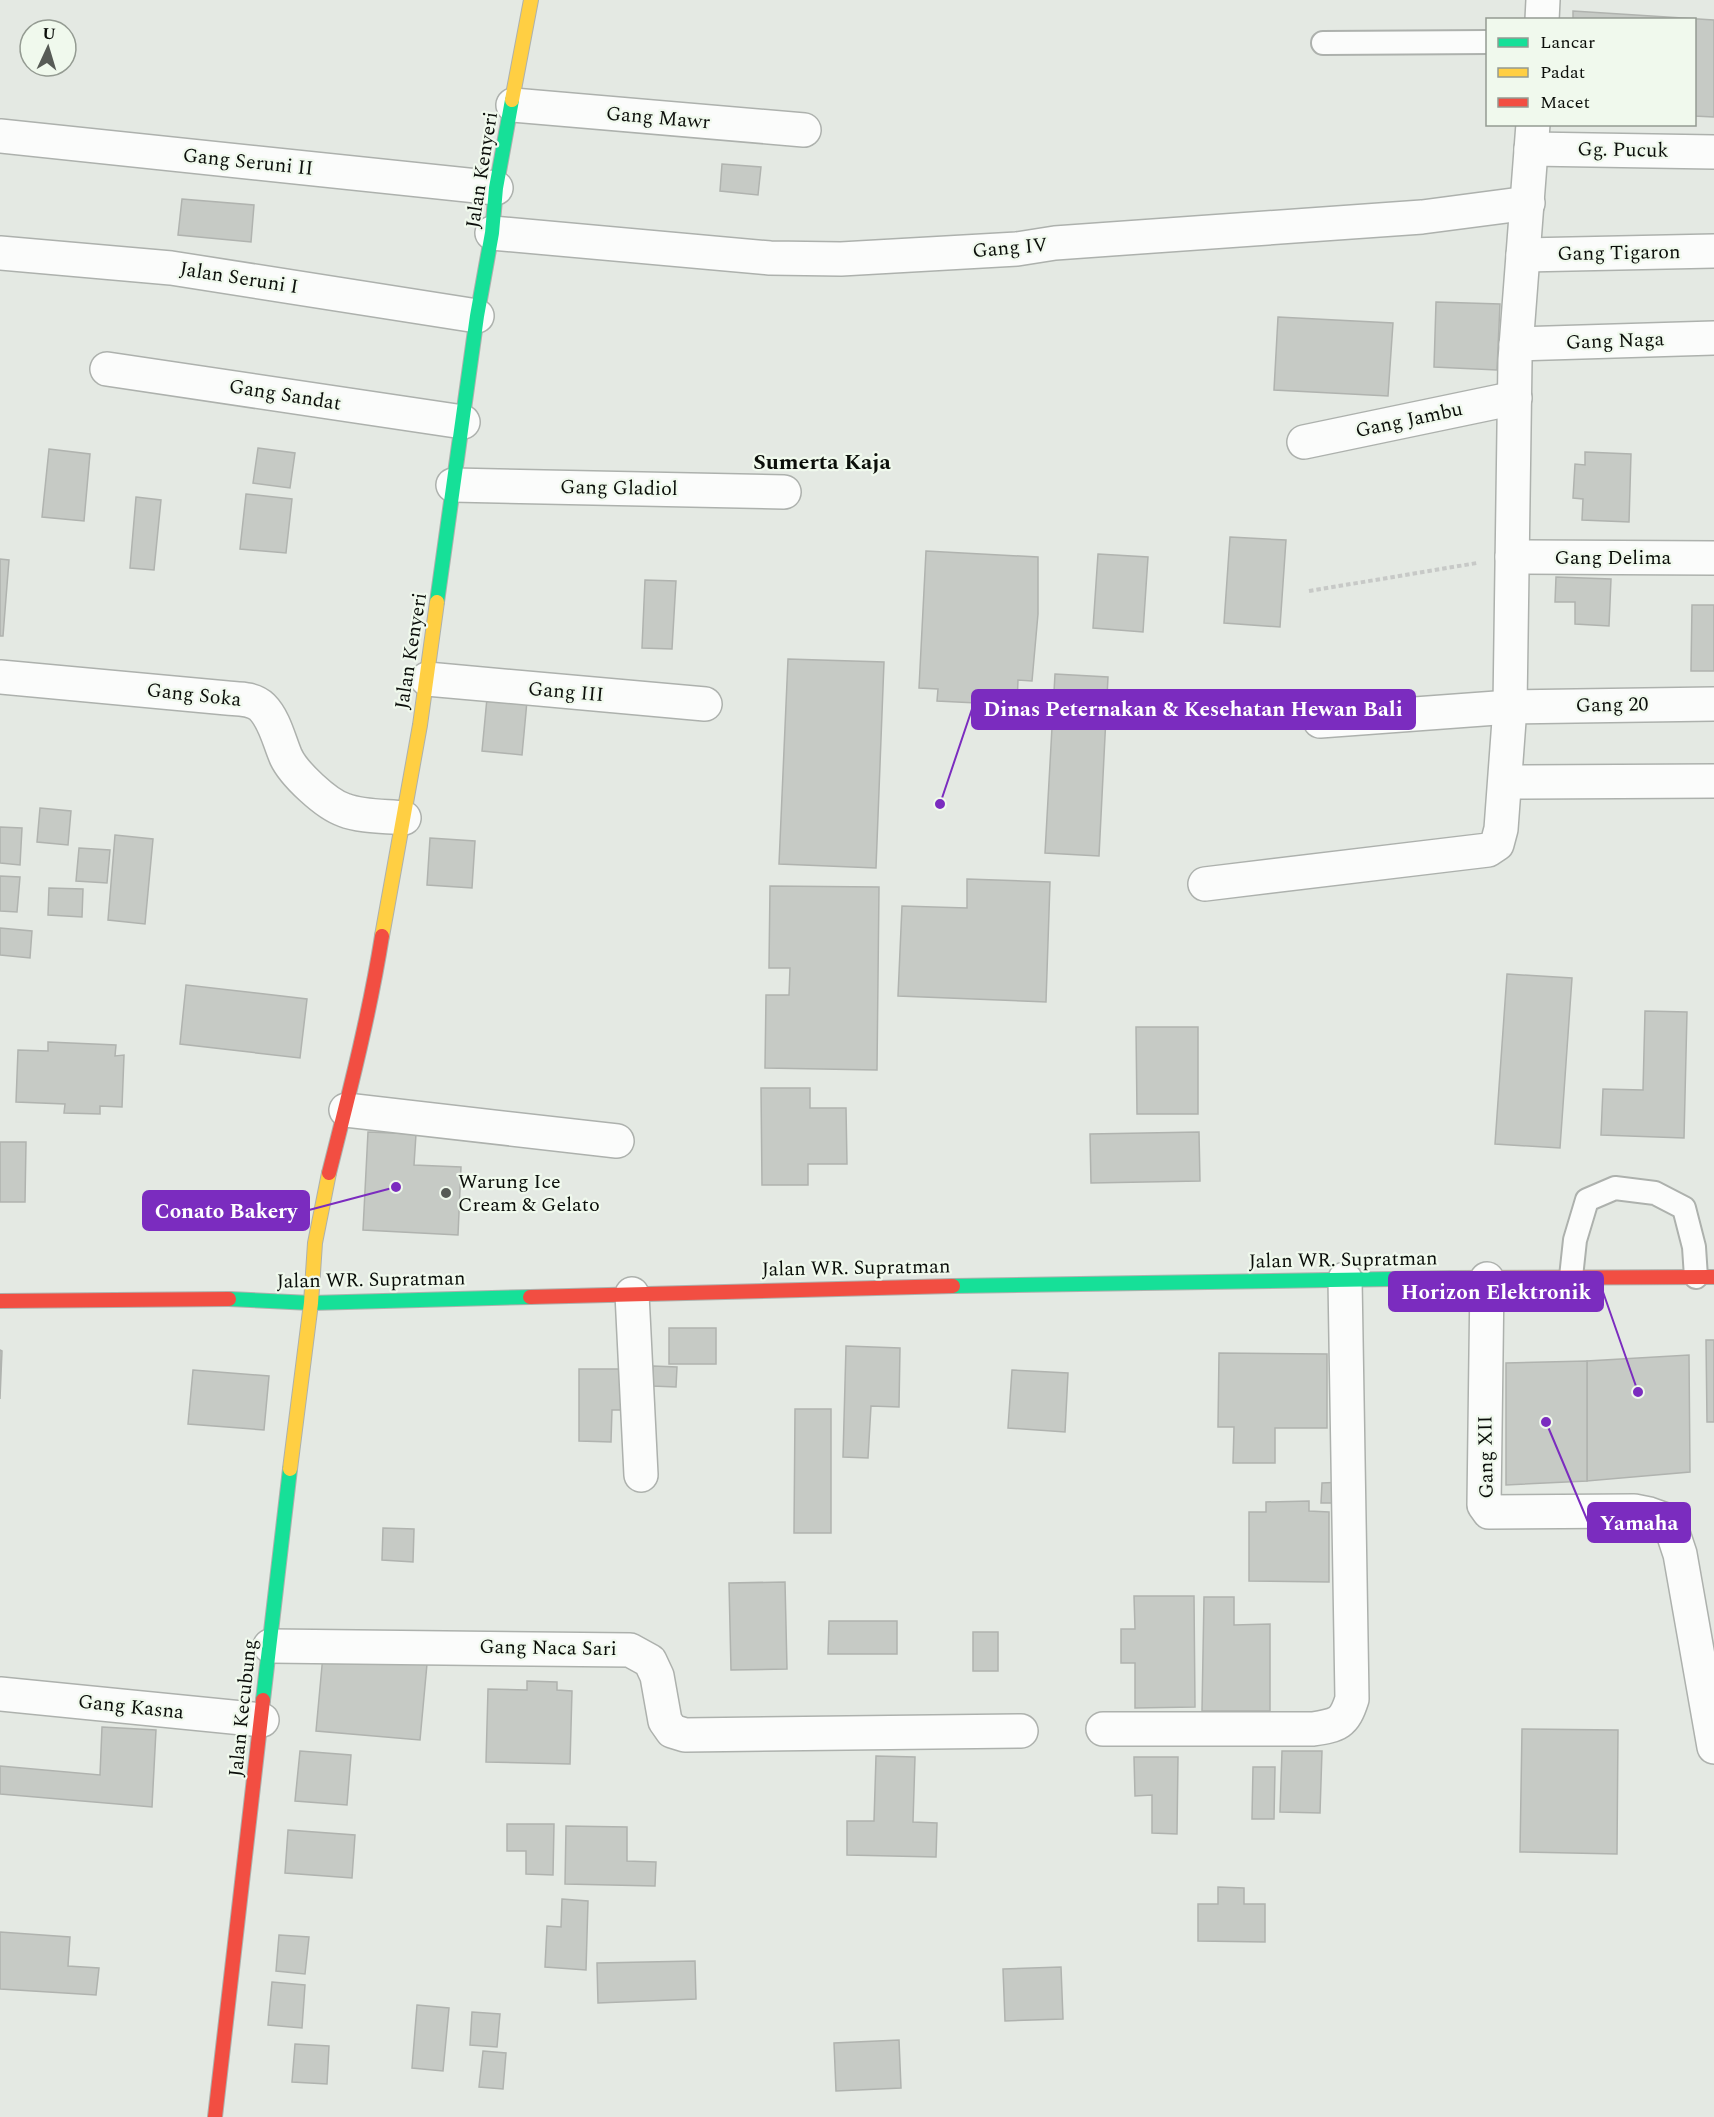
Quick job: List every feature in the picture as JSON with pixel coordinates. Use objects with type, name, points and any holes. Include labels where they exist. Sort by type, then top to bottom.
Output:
[{"type":"street","name":"Jalan Kenyeri","points":[[311,1303],[315,1243],[329,1172],[372,998],[389,891],[404,818],[427,680],[477,316],[492,233],[496,188],[531,0]]},
{"type":"street","points":[[1542,18],[1543,0]]},
{"type":"street","name":"Gang Mawr","points":[[513,105],[804,130]]},
{"type":"street","name":"Gang Seruni II","points":[[0,136],[496,188]]},
{"type":"street","points":[[1205,884],[1488,850],[1497,844],[1500,836],[1506,782],[1510,706],[1516,344],[1532,137]]},
{"type":"street","name":"Gg. Pucuk","points":[[1532,137],[1714,152]]},
{"type":"street","name":"Gang IV","points":[[492,233],[770,258],[841,259],[1017,249],[1054,243],[1422,217],[1528,203]]},
{"type":"street","name":"Gang Tigaron","points":[[1523,255],[1714,250]]},
{"type":"street","name":"Jalan Seruni I","points":[[0,254],[171,268],[477,316]]},
{"type":"street","name":"Gang Naga","points":[[1516,344],[1714,338]]},
{"type":"street","name":"Gang Sandat","points":[[107,369],[463,422]]},
{"type":"street","name":"Gang Jambu","points":[[1304,442],[1515,398]]},
{"type":"street","name":"Gang Gladiol","points":[[453,485],[784,492]]},
{"type":"street","name":"Gang Delima","points":[[1512,557],[1714,558]]},
{"type":"street","name":"Gang Soka","points":[[0,678],[255,702],[262,707],[273,723],[288,760],[324,799],[344,810],[404,818]]},
{"type":"street","name":"Gang III","points":[[427,680],[705,704]]},
{"type":"street","name":"Gang 20","points":[[1320,721],[1510,706],[1714,704]]},
{"type":"street","points":[[1506,782],[1714,781]]},
{"type":"street","points":[[346,1110],[617,1141]]},
{"type":"street","name":"Jalan WR. Supratman","points":[[0,1301],[231,1299],[311,1303],[880,1287],[1345,1279],[1705,1277]]},
{"type":"street","points":[[1103,1729],[1313,1729],[1335,1726],[1348,1713],[1352,1699],[1345,1279]]},
{"type":"street","name":"Gang XII","points":[[1487,1279],[1484,1505],[1490,1512],[1634,1511],[1663,1518],[1671,1527],[1680,1554],[1714,1747]]},
{"type":"street","points":[[632,1294],[641,1475]]},
{"type":"street","name":"Jalan Kecubung","points":[[215,2117],[311,1303]]},
{"type":"street","name":"Gang Naca Sari","points":[[270,1646],[630,1650],[650,1661],[657,1676],[665,1721],[672,1731],[685,1735],[1021,1731]]},
{"type":"street","name":"Gang Kasna","points":[[0,1694],[261,1720]]},
{"type":"lane","points":[[1323,43],[1486,42]]},
{"type":"lane","points":[[1571,1277],[1575,1240],[1587,1200],[1615,1188],[1655,1194],[1684,1208],[1705,1277]]},
{"type":"path","points":[[1309,591],[1512,557]]},
{"type":"building","points":[[1573,11],[1683,18],[1573,18]]},
{"type":"building","points":[[1696,19],[1714,20],[1714,117],[1696,116]]},
{"type":"building","points":[[722,164],[761,167],[758,195],[720,191]]},
{"type":"building","points":[[182,199],[254,205],[251,242],[178,235]]},
{"type":"building","points":[[1436,302],[1500,304],[1497,370],[1434,367]]},
{"type":"building","points":[[1278,317],[1393,323],[1388,396],[1274,390]]},
{"type":"building","points":[[258,448],[295,453],[290,488],[253,483]]},
{"type":"building","points":[[49,449],[90,454],[84,521],[42,517]]},
{"type":"building","points":[[1585,452],[1631,454],[1629,522],[1582,520],[1583,499],[1573,498],[1575,464],[1585,465]]},
{"type":"building","points":[[246,494],[292,499],[286,553],[240,549]]},
{"type":"building","points":[[136,497],[161,500],[154,570],[130,568]]},
{"type":"building","points":[[1230,537],[1286,540],[1280,627],[1224,623]]},
{"type":"building","points":[[926,551],[1038,557],[1038,614],[1032,681],[1018,680],[1017,705],[937,701],[938,689],[919,688]]},
{"type":"building","points":[[1098,554],[1148,557],[1143,632],[1093,628]]},
{"type":"building","points":[[0,559],[9,560],[3,636],[0,636]]},
{"type":"building","points":[[1556,577],[1611,579],[1609,626],[1575,624],[1575,602],[1555,602]]},
{"type":"building","points":[[645,580],[676,581],[672,649],[642,648]]},
{"type":"building","points":[[1692,605],[1714,605],[1714,671],[1691,671]]},
{"type":"building","points":[[788,659],[884,662],[876,868],[779,864]]},
{"type":"building","points":[[1055,674],[1108,677],[1099,856],[1045,853]]},
{"type":"building","points":[[487,698],[527,701],[522,755],[482,751]]},
{"type":"building","points":[[40,808],[71,811],[68,845],[37,842]]},
{"type":"building","points":[[0,827],[22,828],[20,865],[0,863]]},
{"type":"building","points":[[115,835],[153,839],[145,924],[108,920]]},
{"type":"building","points":[[430,838],[475,841],[472,888],[427,885]]},
{"type":"building","points":[[79,848],[110,850],[107,883],[76,881]]},
{"type":"building","points":[[0,876],[20,877],[17,912],[0,911]]},
{"type":"building","points":[[967,879],[1050,882],[1046,1002],[898,996],[902,906],[967,908]]},
{"type":"building","points":[[770,886],[879,887],[877,1070],[765,1068],[766,995],[789,995],[790,968],[769,968]]},
{"type":"building","points":[[49,888],[83,889],[82,917],[48,915]]},
{"type":"building","points":[[0,928],[32,931],[30,958],[0,955]]},
{"type":"building","points":[[1507,974],[1572,978],[1560,1148],[1495,1144]]},
{"type":"building","points":[[186,985],[307,999],[300,1058],[180,1044]]},
{"type":"building","points":[[1645,1011],[1687,1012],[1684,1138],[1601,1135],[1603,1089],[1643,1090]]},
{"type":"building","points":[[1136,1027],[1198,1027],[1198,1114],[1137,1114]]},
{"type":"building","points":[[48,1042],[116,1045],[115,1056],[124,1055],[122,1107],[100,1106],[100,1114],[64,1113],[65,1104],[16,1102],[18,1050],[48,1051]]},
{"type":"building","points":[[761,1088],[810,1088],[810,1108],[846,1108],[847,1164],[808,1164],[808,1185],[762,1185]]},
{"type":"building","points":[[368,1132],[416,1134],[414,1165],[461,1167],[458,1235],[363,1230]]},
{"type":"building","points":[[1199,1132],[1200,1181],[1091,1183],[1090,1134]]},
{"type":"building","points":[[0,1142],[26,1142],[25,1202],[0,1202]]},
{"type":"building","points":[[669,1328],[716,1328],[716,1364],[669,1364]]},
{"type":"building","points":[[1706,1340],[1714,1340],[1714,1422],[1707,1422]]},
{"type":"building","points":[[846,1346],[900,1348],[899,1407],[871,1406],[868,1458],[843,1457]]},
{"type":"building","points":[[0,1350],[2,1351],[0,1399]]},
{"type":"building","points":[[1219,1353],[1327,1354],[1327,1428],[1275,1428],[1275,1463],[1233,1463],[1234,1427],[1218,1427]]},
{"type":"building","points":[[1689,1355],[1690,1472],[1587,1481],[1587,1361]]},
{"type":"building","points":[[1587,1361],[1587,1481],[1506,1485],[1506,1363]]},
{"type":"building","points":[[653,1366],[677,1367],[676,1387],[652,1386]]},
{"type":"building","points":[[579,1369],[625,1369],[624,1410],[612,1410],[611,1442],[579,1441]]},
{"type":"building","points":[[193,1370],[269,1376],[264,1430],[188,1424]]},
{"type":"building","points":[[1012,1370],[1068,1373],[1065,1432],[1008,1428]]},
{"type":"building","points":[[795,1409],[831,1409],[831,1533],[794,1533]]},
{"type":"building","points":[[1345,1482],[1345,1503],[1321,1503],[1322,1483]]},
{"type":"building","points":[[1309,1501],[1309,1511],[1329,1512],[1329,1582],[1249,1581],[1249,1512],[1266,1512],[1266,1502]]},
{"type":"building","points":[[383,1528],[414,1529],[413,1562],[382,1560]]},
{"type":"building","points":[[785,1582],[787,1669],[731,1670],[729,1583]]},
{"type":"building","points":[[1134,1596],[1194,1596],[1195,1707],[1135,1708],[1135,1663],[1121,1663],[1121,1629],[1135,1629]]},
{"type":"building","points":[[1204,1597],[1234,1597],[1234,1625],[1270,1624],[1270,1711],[1202,1711]]},
{"type":"building","points":[[829,1621],[897,1621],[897,1654],[828,1654]]},
{"type":"building","points":[[973,1632],[998,1632],[998,1671],[973,1671]]},
{"type":"building","points":[[323,1655],[427,1664],[420,1740],[316,1731]]},
{"type":"building","points":[[527,1681],[557,1682],[557,1690],[572,1691],[570,1764],[486,1762],[488,1689],[527,1690]]},
{"type":"building","points":[[102,1727],[156,1730],[152,1807],[0,1794],[0,1766],[100,1775]]},
{"type":"building","points":[[1522,1729],[1618,1730],[1617,1854],[1520,1852]]},
{"type":"building","points":[[300,1751],[351,1755],[347,1805],[295,1801]]},
{"type":"building","points":[[1282,1751],[1322,1751],[1320,1813],[1280,1812]]},
{"type":"building","points":[[876,1756],[915,1757],[913,1822],[937,1823],[936,1857],[847,1855],[847,1821],[874,1821]]},
{"type":"building","points":[[1134,1757],[1178,1757],[1177,1834],[1152,1833],[1152,1795],[1135,1796]]},
{"type":"building","points":[[1253,1767],[1275,1767],[1274,1819],[1252,1819]]},
{"type":"building","points":[[507,1824],[554,1824],[553,1875],[526,1874],[526,1851],[507,1851]]},
{"type":"building","points":[[566,1826],[627,1827],[627,1861],[656,1862],[655,1886],[565,1884]]},
{"type":"building","points":[[288,1830],[355,1835],[352,1878],[285,1873]]},
{"type":"building","points":[[1218,1887],[1244,1888],[1244,1904],[1265,1904],[1265,1942],[1198,1941],[1198,1904],[1218,1904]]},
{"type":"building","points":[[562,1899],[588,1901],[586,1970],[545,1967],[547,1926],[561,1927]]},
{"type":"building","points":[[0,1932],[70,1937],[68,1966],[99,1968],[96,1995],[0,1989]]},
{"type":"building","points":[[279,1935],[309,1937],[305,1974],[276,1971]]},
{"type":"building","points":[[695,1961],[696,1999],[598,2003],[597,1963]]},
{"type":"building","points":[[1061,1967],[1063,2019],[1005,2021],[1003,1969]]},
{"type":"building","points":[[272,1982],[305,1985],[302,2028],[268,2025]]},
{"type":"building","points":[[417,2005],[449,2008],[443,2071],[412,2068]]},
{"type":"building","points":[[472,2012],[500,2014],[497,2047],[470,2045]]},
{"type":"building","points":[[899,2040],[901,2088],[836,2091],[834,2043]]},
{"type":"building","points":[[295,2044],[329,2046],[327,2084],[292,2082]]},
{"type":"building","points":[[483,2051],[506,2053],[503,2089],[479,2087]]},
{"type":"traffic: fast","points":[[437,602],[477,316],[492,233],[496,188],[512,100]]},
{"type":"traffic: fast","points":[[953,1286],[1452,1278]]},
{"type":"traffic: fast","points":[[229,1299],[311,1303],[530,1297]]},
{"type":"traffic: fast","points":[[263,1700],[290,1469]]},
{"type":"traffic: slow","points":[[512,100],[531,0]]},
{"type":"traffic: slow","points":[[382,936],[420,725],[437,602]]},
{"type":"traffic: slow","points":[[290,1469],[311,1303],[315,1243],[329,1173]]},
{"type":"traffic: jam","points":[[329,1173],[365,1026],[382,936]]},
{"type":"traffic: jam","points":[[1452,1278],[1714,1277]]},
{"type":"traffic: jam","points":[[530,1297],[953,1286]]},
{"type":"traffic: jam","points":[[0,1301],[229,1299]]},
{"type":"traffic: jam","points":[[215,2117],[263,1700]]},
{"type":"place","name":"Dinas Peternakan & Kesehatan Hewan Bali","points":[[940,804]]},
{"type":"place","name":"Conato Bakery","points":[[396,1187]]},
{"type":"place","name":"Warung Ice Cream & Gelato","points":[[446,1193]]},
{"type":"place","name":"Horizon Elektronik","points":[[1638,1392]]},
{"type":"place","name":"Yamaha","points":[[1546,1422]]},
{"type":"district","name":"Sumerta Kaja","points":[[822,462]]}]
